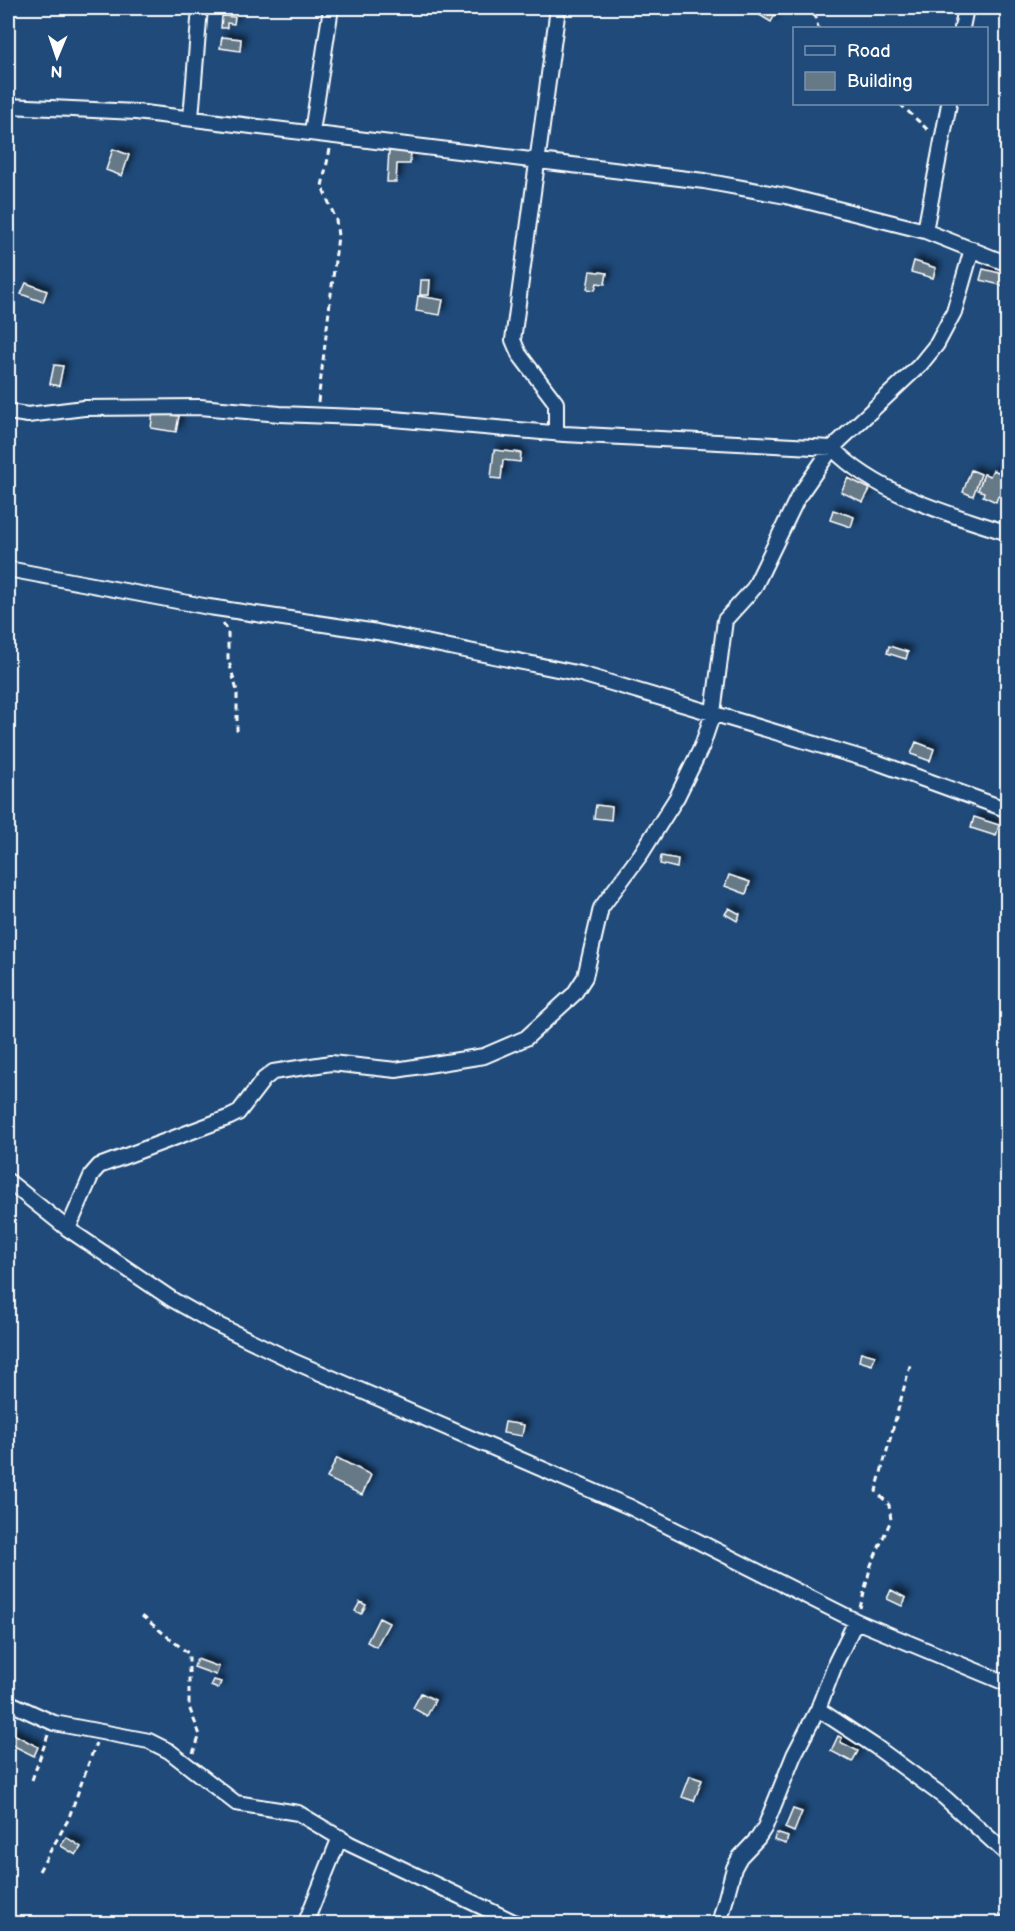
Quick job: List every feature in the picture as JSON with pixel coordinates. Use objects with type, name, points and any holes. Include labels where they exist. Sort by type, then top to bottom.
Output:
[{"type":"street","points":[[191,118],[200,8]]},
{"type":"street","points":[[312,132],[331,8]]},
{"type":"street","points":[[556,433],[556,403],[519,354],[513,340],[558,8]]},
{"type":"street","points":[[962,27],[966,8]]},
{"type":"street","points":[[925,231],[948,105]]},
{"type":"street","points":[[8,106],[136,112],[704,181],[786,196],[925,231],[1008,264]]},
{"type":"street","points":[[68,1229],[92,1174],[99,1166],[238,1113],[264,1079],[273,1072],[331,1064],[396,1070],[484,1056],[526,1038],[574,994],[585,977],[601,908],[641,854],[677,797],[702,746],[713,713],[726,620],[754,588],[798,497],[832,448],[920,365],[937,344],[954,312],[972,249]]},
{"type":"street","points":[[8,412],[28,415],[84,408],[200,407],[316,416],[382,418],[556,433],[832,448],[854,468],[883,485],[936,508],[1008,533]]},
{"type":"street","points":[[8,569],[211,607],[378,632],[592,677],[879,763],[1008,810]]},
{"type":"street","points":[[8,1182],[68,1229],[173,1300],[212,1322],[295,1362],[630,1508],[856,1621],[1008,1684]]},
{"type":"street","points":[[719,1923],[734,1868],[740,1857],[765,1827],[794,1755],[818,1709],[836,1662],[856,1621]]},
{"type":"street","points":[[8,1702],[54,1723],[149,1741],[187,1765],[236,1803],[298,1813],[340,1837],[518,1923]]},
{"type":"street","points":[[818,1709],[876,1747],[944,1797],[1008,1855]]},
{"type":"street","points":[[305,1923],[340,1837]]},
{"type":"path","points":[[805,8],[816,17],[818,27]]},
{"type":"path","points":[[901,105],[941,144]]},
{"type":"path","points":[[316,416],[338,236],[336,220],[322,186],[333,135]]},
{"type":"path","points":[[211,607],[228,633],[228,658],[237,691],[237,731]]},
{"type":"path","points":[[856,1621],[872,1565],[891,1520],[889,1505],[876,1491],[910,1362]]},
{"type":"path","points":[[142,1616],[189,1653],[189,1707],[200,1735],[187,1765]]},
{"type":"path","points":[[32,1780],[54,1723]]},
{"type":"path","points":[[39,1871],[68,1820],[99,1733]]},
{"type":"building","points":[[759,8],[769,8],[768,10],[775,15],[771,22],[756,13]]},
{"type":"building","points":[[222,16],[235,17],[234,24],[227,23],[227,28],[221,28]]},
{"type":"building","points":[[222,37],[241,39],[240,51],[220,48]]},
{"type":"building","points":[[113,149],[129,155],[122,176],[106,170]]},
{"type":"building","points":[[389,150],[411,151],[410,164],[397,164],[396,182],[387,182]]},
{"type":"building","points":[[914,261],[936,268],[933,278],[911,272]]},
{"type":"building","points":[[983,269],[1008,275],[1008,287],[980,280]]},
{"type":"building","points":[[590,271],[607,273],[605,284],[597,283],[595,290],[587,289]]},
{"type":"building","points":[[421,280],[430,280],[429,295],[420,295]]},
{"type":"building","points":[[26,283],[47,291],[43,302],[21,294]]},
{"type":"building","points":[[418,296],[443,300],[440,315],[416,311]]},
{"type":"building","points":[[54,365],[63,366],[59,386],[50,384]]},
{"type":"building","points":[[153,412],[179,416],[176,432],[151,428]]},
{"type":"building","points":[[494,450],[521,453],[520,462],[503,460],[501,479],[491,478]]},
{"type":"building","points":[[971,470],[981,474],[973,496],[963,492]]},
{"type":"building","points":[[993,470],[1008,476],[1008,499],[998,496],[996,502],[983,496],[984,492],[978,490],[984,474],[990,476]]},
{"type":"building","points":[[848,478],[870,489],[863,502],[841,492]]},
{"type":"building","points":[[833,510],[854,517],[851,527],[830,520]]},
{"type":"building","points":[[889,646],[908,652],[906,659],[887,653]]},
{"type":"building","points":[[916,742],[934,749],[930,761],[911,754]]},
{"type":"building","points":[[596,805],[612,807],[611,820],[594,818]]},
{"type":"building","points":[[974,817],[999,825],[996,836],[971,828]]},
{"type":"building","points":[[661,856],[678,859],[677,868],[660,864]]},
{"type":"building","points":[[729,875],[750,882],[746,894],[725,886]]},
{"type":"building","points":[[729,908],[740,914],[737,921],[725,914]]},
{"type":"building","points":[[861,1352],[875,1356],[872,1365],[859,1361]]},
{"type":"building","points":[[505,1422],[524,1425],[522,1436],[503,1433]]},
{"type":"building","points":[[337,1458],[371,1475],[362,1495],[327,1478]]},
{"type":"building","points":[[891,1590],[906,1598],[902,1606],[887,1599]]},
{"type":"building","points":[[360,1602],[366,1605],[361,1614],[355,1611]]},
{"type":"building","points":[[379,1618],[389,1623],[376,1647],[367,1642]]},
{"type":"building","points":[[197,1659],[219,1667],[216,1675],[194,1667]]},
{"type":"building","points":[[214,1680],[221,1682],[218,1689],[211,1686]]},
{"type":"building","points":[[421,1693],[435,1700],[427,1716],[413,1708]]},
{"type":"building","points":[[8,1731],[38,1747],[34,1756],[8,1743]]},
{"type":"building","points":[[838,1736],[842,1738],[840,1742],[858,1751],[852,1762],[831,1751]]},
{"type":"building","points":[[690,1776],[702,1780],[694,1801],[682,1797]]},
{"type":"building","points":[[793,1809],[802,1812],[794,1832],[785,1828]]},
{"type":"building","points":[[776,1833],[788,1837],[786,1844],[774,1840]]},
{"type":"building","points":[[66,1837],[81,1847],[76,1855],[61,1846]]}]
